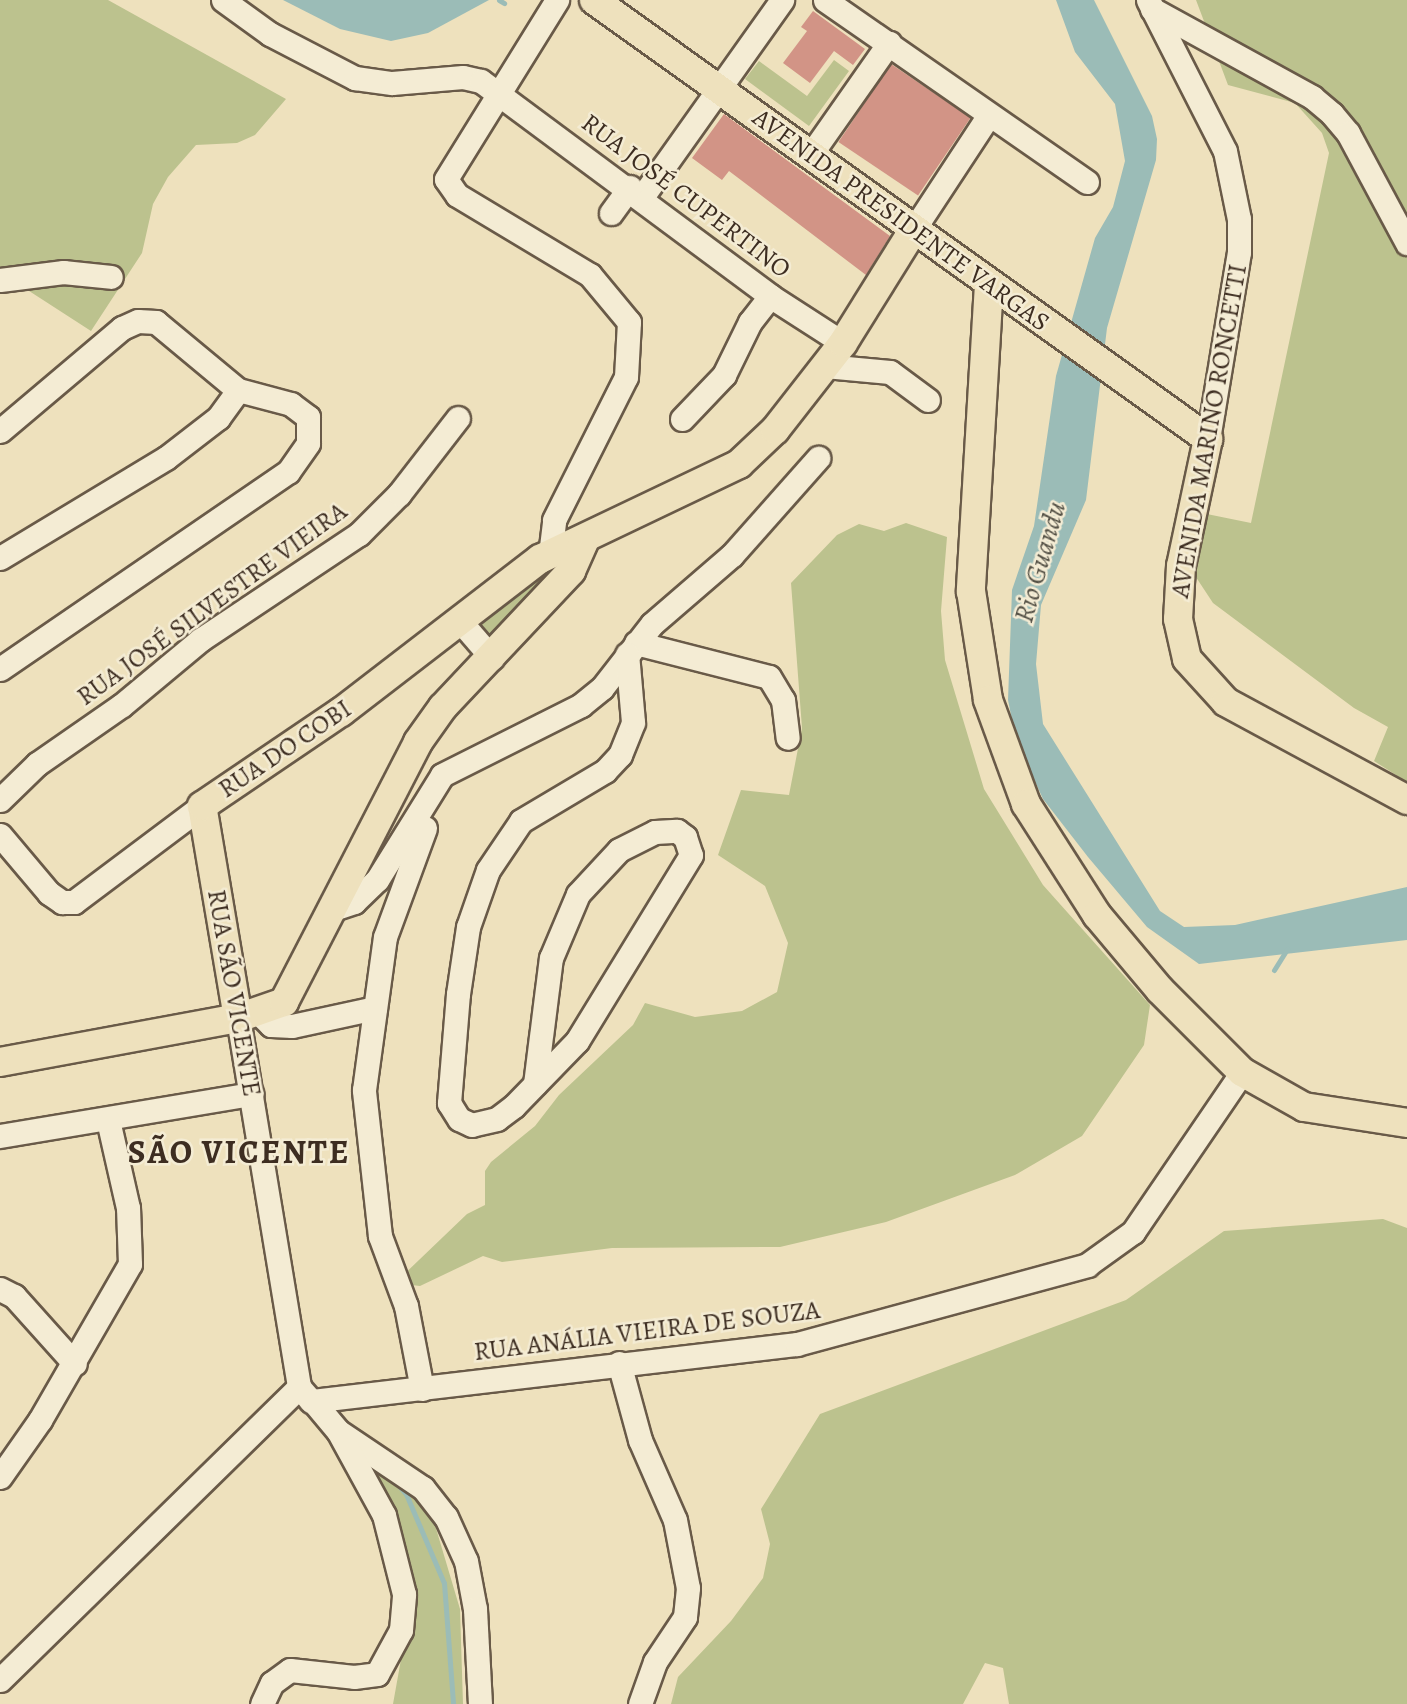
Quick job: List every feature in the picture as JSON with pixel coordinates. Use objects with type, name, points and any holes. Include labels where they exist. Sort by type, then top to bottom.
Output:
[{"type":"main road","name":"AVENIDA PRESIDENTE VARGAS","points":[[594,0],[719,87],[1063,339],[1208,439]]},
{"type":"main road","name":"RUA DO COBI","points":[[202,806],[341,712],[550,555],[584,542],[738,464],[775,430],[843,343],[914,229]]},
{"type":"main road","points":[[989,284],[971,592],[988,700],[1026,804],[1097,915],[1242,1072],[1304,1107],[1407,1123]]},
{"type":"main road","name":"AVENIDA MARINO RONCETTI","points":[[1208,439],[1181,566],[1178,619],[1187,659],[1226,702],[1407,800]]},
{"type":"main road","points":[[0,1062],[248,1016],[289,997],[418,742],[443,707],[571,571],[584,542]]},
{"type":"main road","name":"RUA SÃO VICENTE","points":[[202,806],[248,1016]]},
{"type":"street","name":"RUA JOSÉ CUPERTINO","points":[[223,0],[270,34],[355,78],[415,83],[463,77],[497,90],[636,192],[769,296],[843,343]]},
{"type":"street","points":[[550,555],[558,512],[626,377],[629,322],[590,275],[457,195],[446,174],[497,90],[557,0]]},
{"type":"street","points":[[611,213],[636,192],[719,87],[782,0]]},
{"type":"street","points":[[825,0],[1087,182]]},
{"type":"street","points":[[1150,4],[1312,97],[1332,114],[1348,133],[1407,243]]},
{"type":"street","name":"AVENIDA MARINO RONCETTI","points":[[1150,4],[1225,151],[1239,219],[1239,252],[1208,439]]},
{"type":"street","points":[[811,154],[889,43]]},
{"type":"street","points":[[914,229],[989,115]]},
{"type":"street","points":[[0,280],[64,271],[111,277]]},
{"type":"street","points":[[682,419],[724,375],[750,322],[769,296]]},
{"type":"street","points":[[0,431],[122,328],[156,322],[238,390],[291,404],[308,417],[308,443],[288,472],[0,669]]},
{"type":"street","points":[[825,366],[890,372],[928,400]]},
{"type":"street","points":[[0,558],[166,458],[218,418],[238,390]]},
{"type":"street","name":"RUA JOSÉ SILVESTRE VIEIRA","points":[[0,800],[37,764],[122,705],[200,640],[359,534],[399,494],[457,418]]},
{"type":"street","points":[[336,908],[366,893],[435,781],[581,705],[602,688],[631,648],[732,555],[818,458]]},
{"type":"street","points":[[460,621],[492,658]]},
{"type":"street","points":[[631,648],[769,677],[783,700],[788,738]]},
{"type":"street","points":[[535,1084],[551,958],[578,894],[619,850],[655,832],[673,830],[685,837],[690,862],[603,1005],[535,1084],[514,1106],[484,1125],[464,1123],[451,1110],[450,1062],[468,927],[488,870],[521,821],[605,771],[620,755],[633,722],[631,648]]},
{"type":"street","points":[[422,1389],[406,1306],[386,1258],[373,1195],[363,1090],[385,937],[401,885],[431,817],[467,764]]},
{"type":"street","name":"RUA DO COBI","points":[[4,849],[57,900],[74,902],[202,806]]},
{"type":"street","points":[[248,1016],[271,1024],[292,1027],[375,1008]]},
{"type":"street","name":"RUA SÃO VICENTE","points":[[248,1016],[252,1094],[306,1394]]},
{"type":"street","name":"RUA ANÁLIA VIEIRA DE SOUZA","points":[[306,1394],[422,1389],[619,1363],[797,1344],[1087,1265],[1133,1232],[1242,1072]]},
{"type":"street","points":[[0,1136],[252,1094]]},
{"type":"street","points":[[0,1477],[75,1364],[130,1264],[128,1208],[108,1120]]},
{"type":"street","points":[[0,1289],[14,1296],[75,1364]]},
{"type":"street","points":[[619,1363],[640,1440],[676,1520],[688,1588],[685,1617],[655,1662],[640,1704]]},
{"type":"street","points":[[0,1680],[306,1394],[338,1431],[393,1541],[404,1594],[401,1630],[376,1674],[354,1677],[290,1670],[272,1683],[262,1704]]},
{"type":"street","points":[[338,1431],[423,1488],[446,1517],[466,1561],[475,1609],[480,1704]]},
{"type":"green space","points":[[0,0],[108,0],[286,99],[255,135],[237,143],[196,145],[168,177],[153,204],[142,253],[91,331],[9,278],[0,283]]},
{"type":"green space","points":[[1196,0],[1407,0],[1407,782],[1374,761],[1388,727],[1354,708],[1213,603],[1186,562],[1197,512],[1251,523],[1329,153],[1322,133],[1295,103],[1228,85]]},
{"type":"green space","points":[[834,60],[849,71],[809,126],[745,79],[759,61],[807,96]]},
{"type":"green space","points":[[906,523],[947,537],[941,611],[945,660],[984,789],[1043,885],[1150,1005],[1144,1045],[1082,1136],[1015,1175],[886,1222],[780,1247],[612,1248],[502,1262],[483,1256],[420,1286],[395,1283],[467,1214],[485,1205],[485,1171],[491,1162],[535,1126],[559,1095],[633,1025],[645,1003],[695,1017],[742,1011],[777,992],[788,943],[765,886],[718,855],[741,790],[789,795],[802,728],[791,583],[837,535],[859,524],[884,531]]},
{"type":"green space","points":[[564,560],[491,638],[479,626],[475,618],[507,591]]},
{"type":"green space","points":[[1383,1219],[1407,1228],[1407,1704],[1009,1704],[1003,1668],[985,1663],[963,1704],[671,1704],[678,1677],[731,1621],[763,1578],[770,1544],[761,1509],[820,1414],[1126,1300],[1224,1231]]},
{"type":"green space","points":[[359,1443],[388,1449],[421,1478],[460,1609],[463,1704],[393,1704],[405,1637]]},
{"type":"water","points":[[283,0],[489,0],[428,33],[391,41],[340,29]]},
{"type":"water","name":"Rio Guandu","points":[[1056,0],[1094,0],[1152,116],[1157,139],[1156,160],[1107,328],[1086,500],[1041,605],[1036,664],[1043,724],[1160,911],[1184,927],[1235,925],[1407,887],[1407,940],[1199,964],[1147,927],[1088,857],[1043,799],[1016,740],[1008,700],[1012,590],[1034,526],[1056,376],[1095,238],[1113,207],[1125,161],[1115,104],[1075,52]]},
{"type":"building","points":[[813,11],[865,49],[853,65],[834,51],[810,83],[783,63],[807,31],[801,27]]},
{"type":"building","points":[[891,64],[971,118],[918,196],[838,142]]},
{"type":"building","points":[[724,114],[890,236],[866,275],[729,171],[722,180],[692,158]]},
{"type":"waterway","points":[[499,0],[504,3]]},
{"type":"waterway","points":[[1274,970],[1287,949]]},
{"type":"waterway","points":[[393,1479],[406,1494],[444,1583],[453,1704]]},
{"type":"district","name":"SÃO VICENTE","points":[[239,1152]]}]
